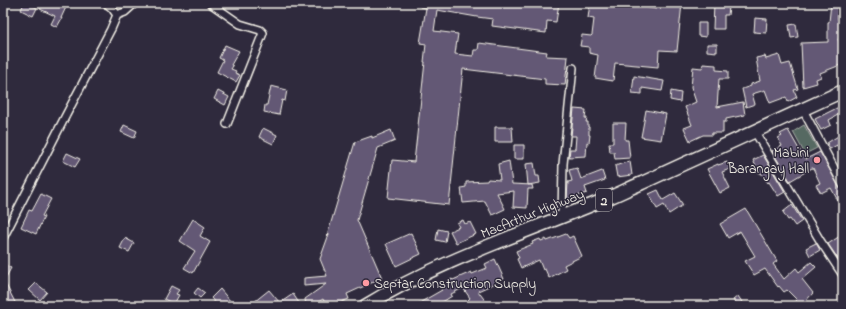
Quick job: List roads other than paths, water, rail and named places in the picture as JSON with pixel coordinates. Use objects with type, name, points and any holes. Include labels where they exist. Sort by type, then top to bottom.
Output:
[{"type":"highway","name":"MacArthur Highway","points":[[365,306],[398,287],[448,264],[606,199],[843,91]]},
{"type":"street","points":[[106,3],[117,15]]},
{"type":"street","points":[[3,238],[112,29],[117,15],[125,12],[135,3]]},
{"type":"street","points":[[210,3],[240,24],[260,30],[263,33],[227,124]]},
{"type":"street","points":[[843,13],[843,20]]},
{"type":"street","points":[[562,217],[563,164],[574,68]]},
{"type":"street","points":[[803,110],[843,185]]},
{"type":"street","points":[[755,132],[821,242],[843,275]]},
{"type":"place","name":"Mabini Barangay Hall","points":[[817,160]]},
{"type":"place","name":"Septar Construction Supply","points":[[366,283]]}]
